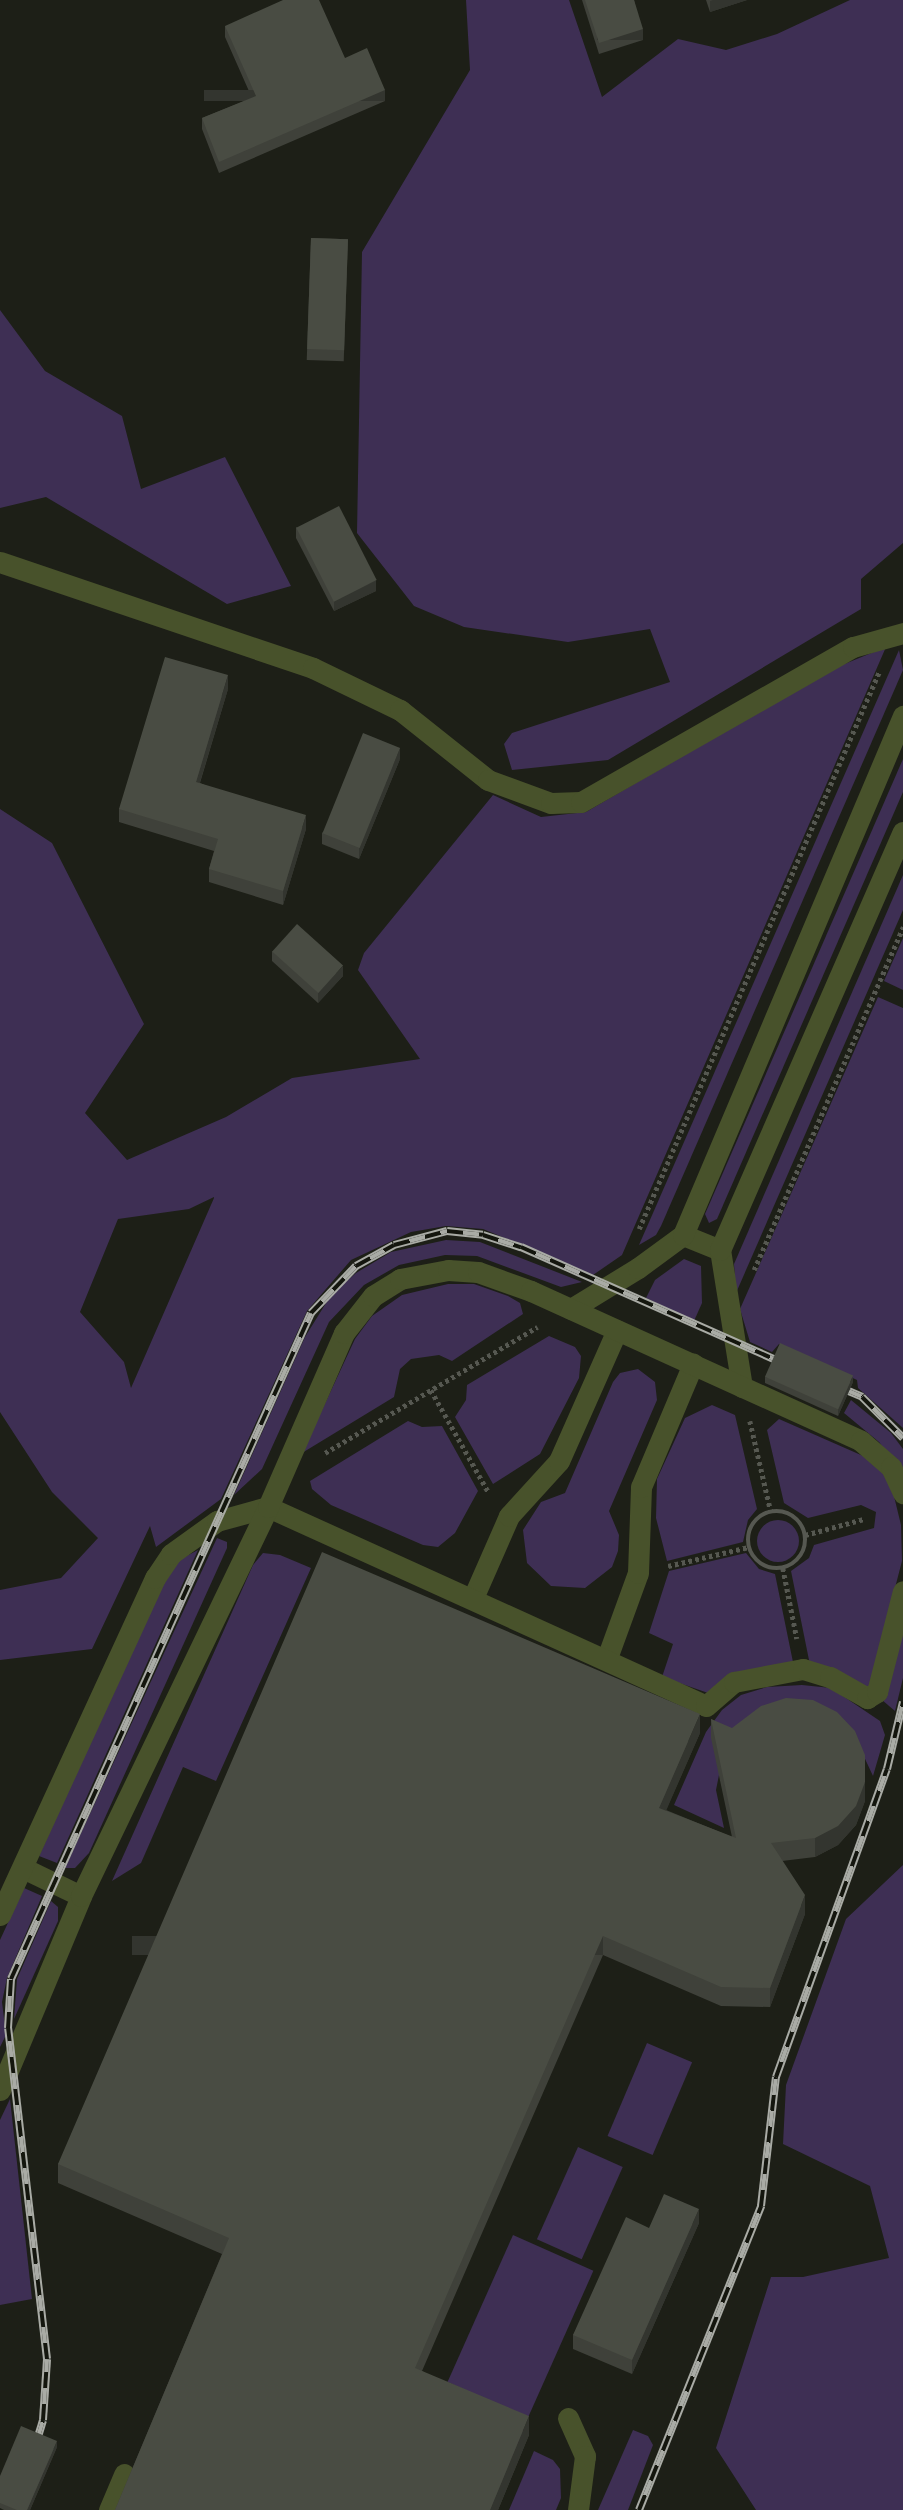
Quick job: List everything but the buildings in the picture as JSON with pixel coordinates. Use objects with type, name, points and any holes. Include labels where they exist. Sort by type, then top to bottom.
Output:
[{"type":"street","points":[[0,562],[313,668],[400,710],[488,780],[551,803],[580,802],[853,647],[899,634]]},
{"type":"street","points":[[571,1309],[638,1268],[682,1235],[903,716]]},
{"type":"street","points":[[742,1387],[720,1250],[903,832]]},
{"type":"street","points":[[682,1235],[720,1250]]},
{"type":"street","points":[[0,2090],[81,1896],[268,1507],[344,1333],[359,1309],[400,1279],[425,1271],[478,1272],[571,1309],[861,1441],[891,1467],[903,1493]]},
{"type":"street","points":[[473,1598],[509,1516],[559,1461],[617,1330]]},
{"type":"street","points":[[607,1658],[638,1573],[641,1487],[693,1364]]},
{"type":"street","points":[[0,1915],[155,1578],[171,1554],[217,1521],[268,1507],[607,1658],[706,1706],[734,1682],[803,1669],[830,1676],[867,1698],[877,1692],[903,1591]]},
{"type":"street","points":[[23,1868],[81,1896]]},
{"type":"street","points":[[568,2418],[585,2456],[578,2510]]},
{"type":"street","points":[[109,2510],[124,2474]]},
{"type":"path","points":[[638,1268],[629,1250],[899,634]]},
{"type":"path","points":[[728,1299],[743,1296],[903,927]]},
{"type":"path","points":[[279,1480],[571,1309]]},
{"type":"path","points":[[742,1387],[771,1512]]},
{"type":"path","points":[[431,1390],[485,1488],[509,1516]]},
{"type":"path","points":[[771,1512],[793,1516],[805,1535],[802,1556],[783,1568],[761,1564],[748,1546],[753,1525],[771,1512]]},
{"type":"path","points":[[805,1535],[864,1519]]},
{"type":"path","points":[[638,1573],[748,1546]]},
{"type":"path","points":[[783,1568],[803,1669]]},
{"type":"shaded area","points":[[466,0],[569,0],[602,97],[678,39],[726,50],[777,34],[850,0],[903,0],[903,543],[861,579],[861,609],[608,760],[512,770],[504,744],[512,733],[670,682],[650,629],[568,642],[464,627],[414,606],[357,533],[362,252],[470,70]]},
{"type":"shaded area","points":[[0,310],[45,371],[122,416],[141,489],[225,457],[291,586],[227,604],[46,497],[0,508]]},
{"type":"shaded area","points":[[886,647],[622,1255],[593,1275],[483,1229],[446,1226],[411,1232],[351,1260],[307,1311],[221,1499],[156,1547],[150,1526],[92,1649],[0,1660],[0,1590],[61,1578],[98,1538],[52,1492],[0,1412],[0,809],[52,843],[144,1024],[85,1113],[127,1160],[226,1117],[292,1078],[420,1059],[358,970],[364,953],[493,795],[541,817],[586,812],[830,670]],"holes":[[[214,1197],[131,1388],[124,1362],[80,1312],[118,1219],[189,1209]]]},
{"type":"shaded area","points":[[899,650],[903,670],[661,1226],[656,1235],[639,1245]]},
{"type":"shaded area","points":[[903,759],[903,792],[717,1219],[709,1223],[705,1214]]},
{"type":"shaded area","points":[[903,875],[903,910],[736,1293],[734,1264]]},
{"type":"shaded area","points":[[903,938],[903,990],[884,981]]},
{"type":"shaded area","points":[[878,997],[903,1008],[903,1428],[858,1388],[857,1380],[779,1344],[772,1352],[750,1342],[740,1309]]},
{"type":"shaded area","points":[[446,1240],[480,1242],[582,1282],[561,1287],[477,1256],[445,1255],[399,1265],[364,1285],[329,1322],[262,1469],[234,1495],[305,1337],[331,1295],[356,1273],[391,1252]]},
{"type":"shaded area","points":[[684,1259],[701,1266],[702,1303],[694,1321],[646,1298],[655,1280]]},
{"type":"shaded area","points":[[448,1284],[474,1284],[508,1296],[520,1303],[523,1314],[452,1361],[439,1355],[411,1359],[400,1369],[394,1397],[302,1453],[355,1339],[372,1316],[402,1295]]},
{"type":"shaded area","points":[[549,1336],[575,1347],[581,1356],[579,1378],[540,1454],[493,1484],[455,1417],[466,1400],[467,1385]]},
{"type":"shaded area","points":[[638,1369],[655,1382],[657,1400],[609,1511],[619,1535],[618,1551],[612,1567],[585,1588],[551,1586],[527,1563],[523,1530],[541,1502],[565,1493],[613,1382],[620,1373]]},
{"type":"shaded area","points":[[851,1400],[891,1433],[903,1449],[903,1474],[879,1442],[844,1413]]},
{"type":"shaded area","points":[[712,1405],[735,1415],[757,1509],[748,1520],[743,1542],[667,1561],[656,1518],[657,1479],[685,1418]]},
{"type":"shaded area","points":[[779,1419],[870,1459],[884,1471],[892,1488],[901,1525],[902,1561],[869,1688],[810,1665],[791,1571],[809,1558],[814,1545],[874,1528],[876,1512],[861,1505],[808,1518],[784,1503],[767,1430]]},
{"type":"shaded area","points":[[408,1421],[422,1427],[442,1426],[478,1491],[455,1533],[438,1547],[423,1545],[331,1505],[312,1489],[310,1481]]},
{"type":"shaded area","points":[[778,1520],[793,1526],[799,1541],[793,1556],[778,1562],[763,1556],[757,1541],[763,1526]]},
{"type":"shaded area","points":[[217,1538],[227,1542],[227,1548],[89,1853],[75,1868],[65,1868]]},
{"type":"shaded area","points":[[198,1550],[57,1863],[39,1856],[162,1581],[177,1561]]},
{"type":"shaded area","points":[[263,1553],[280,1555],[311,1568],[216,1781],[183,1767],[141,1863],[112,1881],[253,1565]]},
{"type":"shaded area","points":[[746,1553],[759,1569],[775,1574],[794,1667],[711,1694],[662,1677],[673,1644],[649,1633],[669,1571]]},
{"type":"shaded area","points":[[903,1616],[903,1678],[895,1711],[882,1700]]},
{"type":"shaded area","points":[[802,1685],[831,1688],[880,1721],[885,1735],[873,1776],[859,1746],[722,1760],[716,1790],[724,1828],[674,1805],[706,1732],[722,1710],[741,1695],[767,1687]]},
{"type":"shaded area","points":[[903,1865],[903,2510],[756,2510],[716,2448],[771,2277],[803,2277],[889,2258],[870,2186],[783,2144],[786,2085],[846,1919]]},
{"type":"shaded area","points":[[24,1888],[42,1896],[7,1978],[2,2002],[6,2035],[0,2047],[0,1940]]},
{"type":"shaded area","points":[[51,1901],[58,1907],[58,1921],[14,2019],[17,1979]]},
{"type":"shaded area","points":[[647,2043],[692,2062],[653,2155],[608,2136]]},
{"type":"shaded area","points":[[10,2099],[32,2299],[0,2305],[0,2120]]},
{"type":"shaded area","points":[[578,2147],[623,2167],[582,2259],[537,2239]]},
{"type":"shaded area","points":[[513,2235],[593,2271],[528,2418],[448,2382]]},
{"type":"shaded area","points":[[633,2430],[648,2436],[653,2445],[628,2510],[598,2510]]},
{"type":"shaded area","points":[[534,2451],[553,2460],[560,2469],[561,2498],[556,2510],[509,2510]]},
{"type":"railway","points":[[33,2453],[43,2420],[47,2359],[8,2028],[11,1979],[311,1313],[356,1266],[394,1245],[447,1231],[483,1235],[521,1247],[790,1366]]},
{"type":"railway","points":[[832,1384],[862,1397],[903,1438]]},
{"type":"railway","points":[[639,2510],[761,2206],[776,2077],[887,1769],[903,1702]]}]
